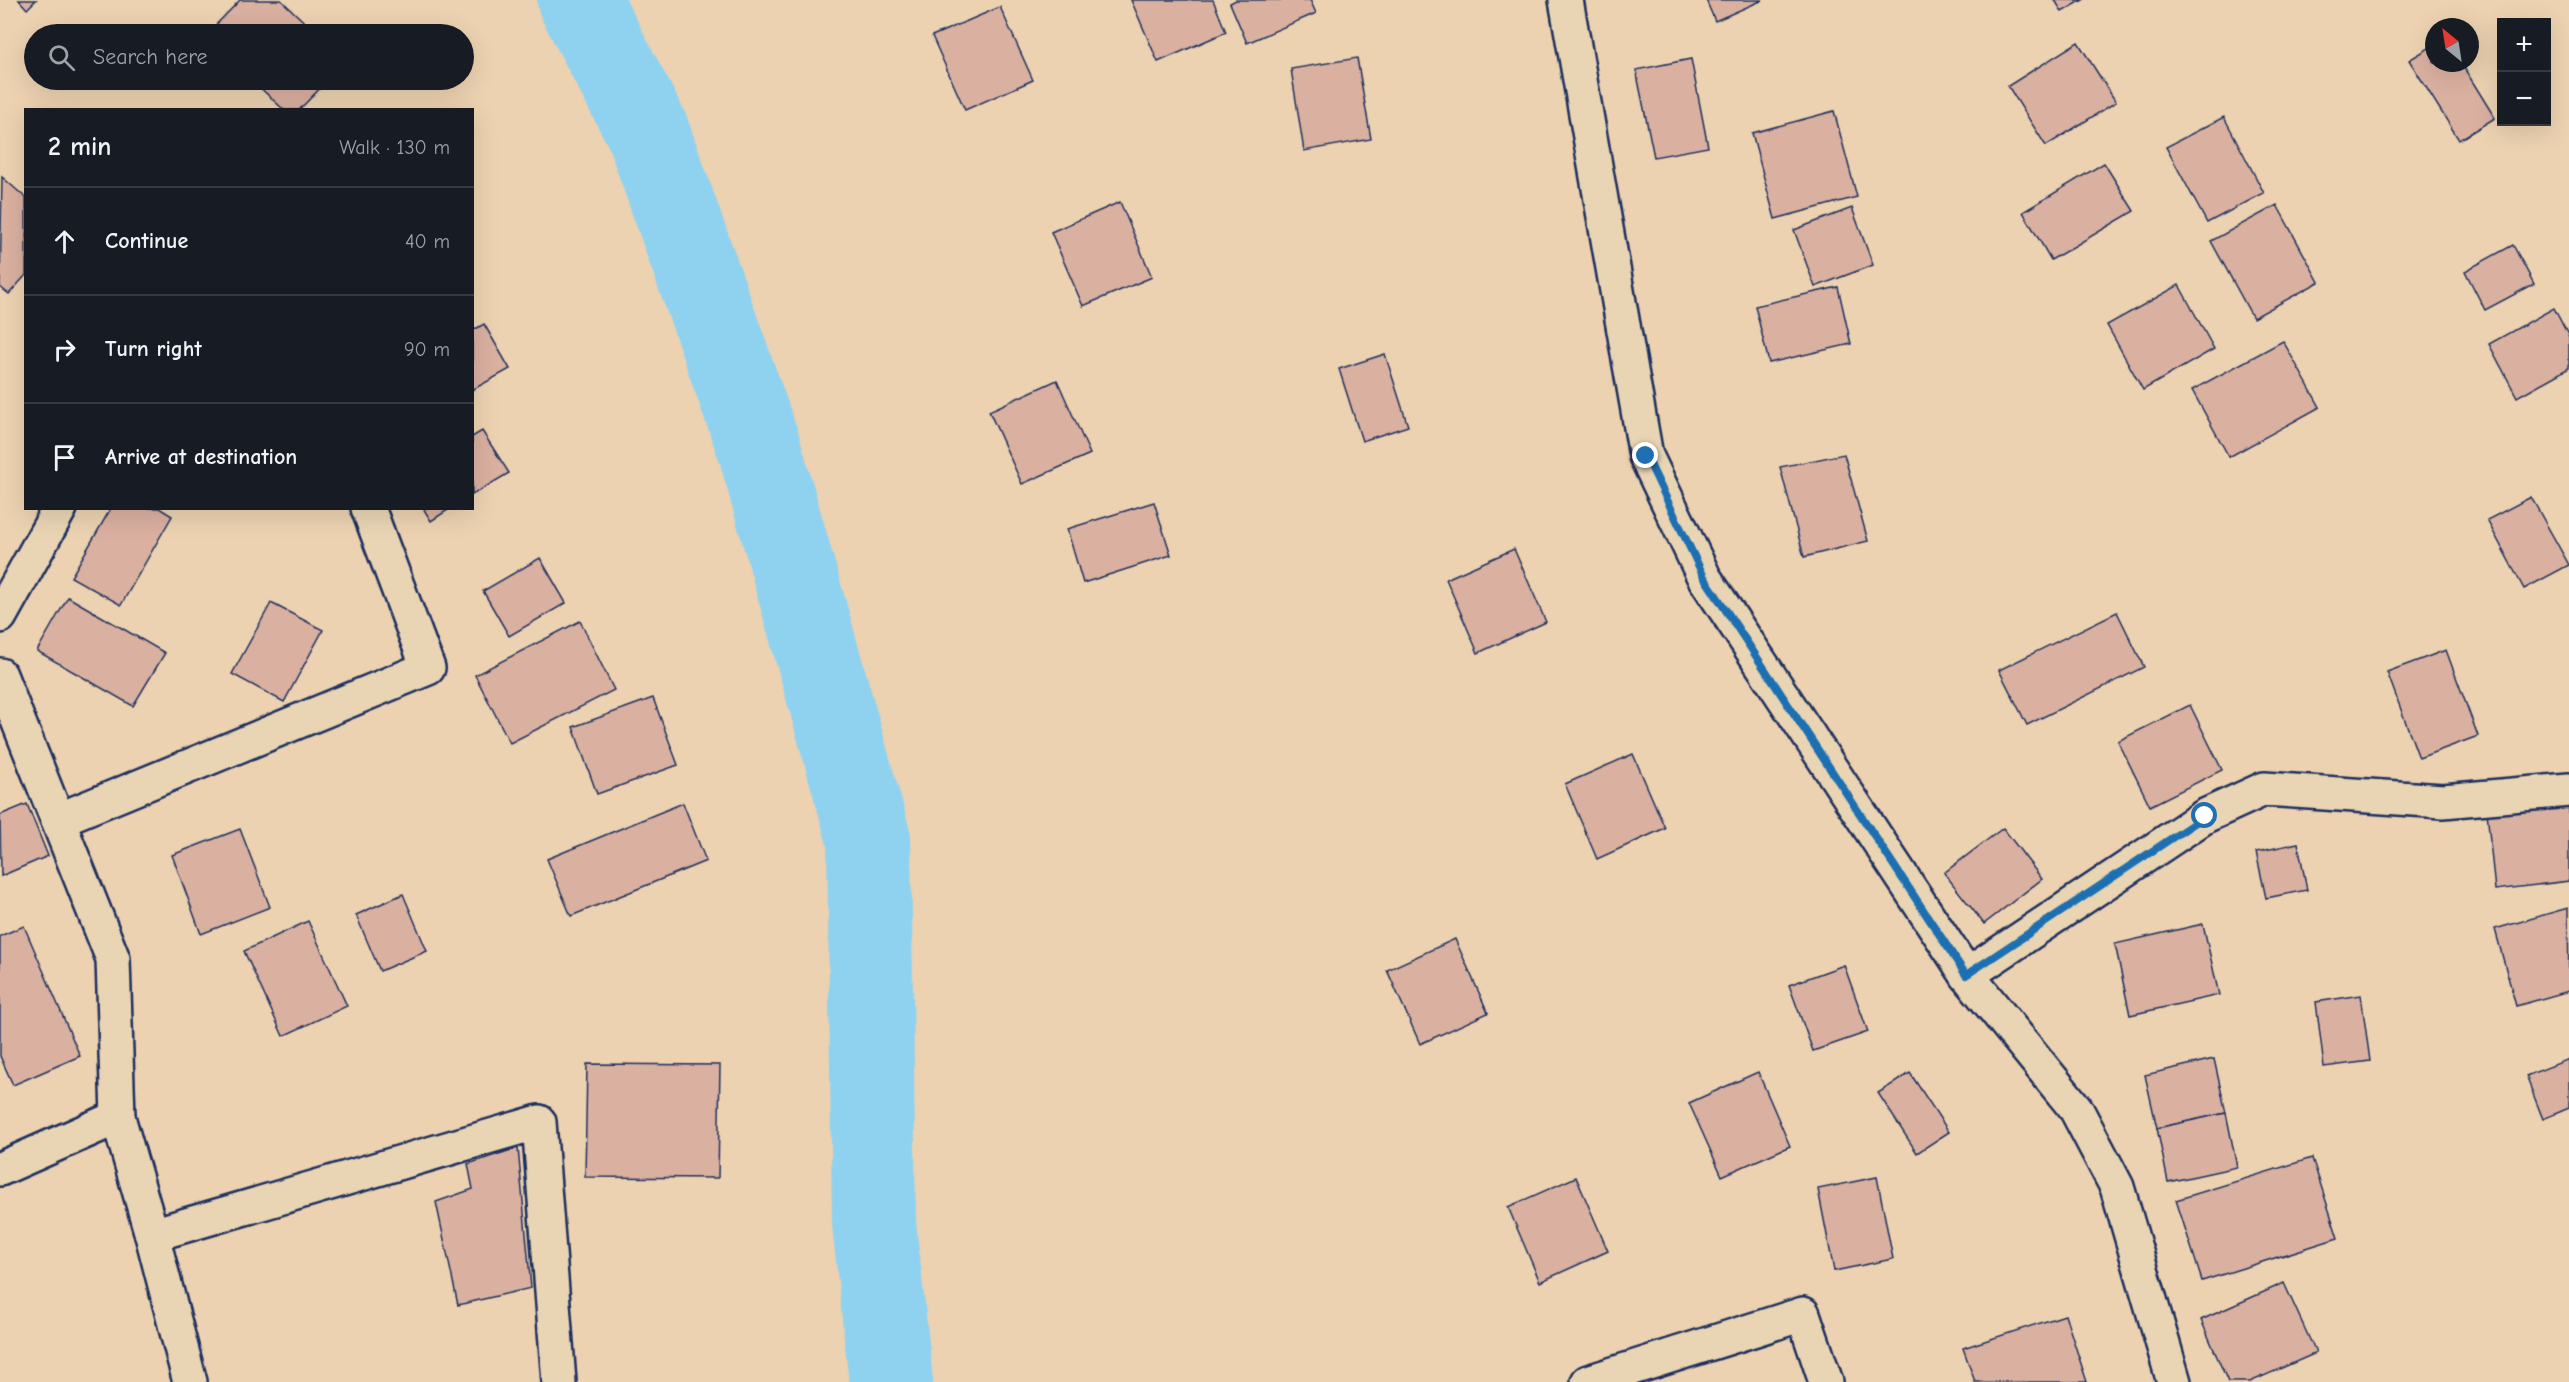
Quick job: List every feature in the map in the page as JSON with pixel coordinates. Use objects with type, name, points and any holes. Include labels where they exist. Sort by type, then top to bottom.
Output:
[{"type":"street","points":[[1566,0],[1646,456],[1704,577],[1966,975],[2076,1109],[2117,1187],[2174,1382]]},
{"type":"street","points":[[0,616],[59,510]]},
{"type":"street","points":[[58,820],[428,668],[369,510]]},
{"type":"street","points":[[0,675],[113,959],[118,1117],[152,1235],[190,1382]]},
{"type":"street","points":[[1966,975],[2205,816],[2264,789],[2443,801],[2569,790]]},
{"type":"street","points":[[0,1169],[118,1117]]},
{"type":"street","points":[[152,1235],[539,1122],[559,1382]]},
{"type":"street","points":[[1588,1382],[1803,1314],[1826,1382]]},
{"type":"building","points":[[19,0],[36,0],[27,9]]},
{"type":"building","points":[[240,0],[281,0],[306,24],[217,24]]},
{"type":"building","points":[[1131,0],[1213,0],[1226,32],[1158,62]]},
{"type":"building","points":[[1236,0],[1310,0],[1316,13],[1247,43],[1230,3]]},
{"type":"building","points":[[1706,0],[1763,0],[1715,21]]},
{"type":"building","points":[[2055,0],[2083,0],[2062,12]]},
{"type":"building","points":[[1000,7],[1033,80],[965,110],[932,36]]},
{"type":"building","points":[[2078,42],[2116,102],[2046,146],[2008,86]]},
{"type":"building","points":[[2425,50],[2425,72],[2467,72],[2495,118],[2459,140],[2409,60]]},
{"type":"building","points":[[1357,58],[1371,139],[1304,151],[1291,69]]},
{"type":"building","points":[[1691,59],[1708,147],[1654,157],[1636,70]]},
{"type":"building","points":[[263,90],[318,90],[301,108],[282,108]]},
{"type":"building","points":[[1834,111],[1857,197],[1775,219],[1752,133]]},
{"type":"building","points":[[2224,117],[2264,193],[2207,223],[2166,147]]},
{"type":"building","points":[[2104,163],[2134,211],[2051,260],[2023,212]]},
{"type":"building","points":[[2,177],[24,196],[24,277],[9,294],[0,287]]},
{"type":"building","points":[[1120,202],[1152,277],[1083,306],[1051,232]]},
{"type":"building","points":[[2277,205],[2319,282],[2253,318],[2211,241]]},
{"type":"building","points":[[1852,208],[1873,265],[1815,287],[1794,230]]},
{"type":"building","points":[[2513,245],[2534,284],[2485,310],[2465,271]]},
{"type":"building","points":[[2179,285],[2214,349],[2143,390],[2107,325]]},
{"type":"building","points":[[1838,287],[1851,344],[1769,363],[1755,306]]},
{"type":"building","points":[[2554,308],[2569,337],[2569,368],[2517,397],[2489,344]]},
{"type":"building","points":[[484,324],[510,369],[474,389],[474,330]]},
{"type":"building","points":[[2283,341],[2320,407],[2229,457],[2192,390]]},
{"type":"building","points":[[1385,354],[1408,426],[1362,441],[1339,369]]},
{"type":"building","points":[[1057,380],[1090,454],[1022,484],[989,411]]},
{"type":"building","points":[[482,431],[509,473],[474,494],[474,436]]},
{"type":"building","points":[[1844,454],[1868,541],[1804,557],[1780,467]]},
{"type":"building","points":[[2531,497],[2569,565],[2524,589],[2487,520]]},
{"type":"building","points":[[1154,502],[1171,555],[1083,583],[1067,529]]},
{"type":"building","points":[[110,510],[162,510],[172,516],[121,605],[71,577]]},
{"type":"building","points":[[424,510],[448,510],[431,521]]},
{"type":"building","points":[[1514,549],[1546,622],[1478,653],[1446,579]]},
{"type":"building","points":[[540,558],[566,603],[509,636],[483,591]]},
{"type":"building","points":[[68,597],[165,653],[133,706],[37,651]]},
{"type":"building","points":[[271,603],[323,630],[284,702],[232,674]]},
{"type":"building","points":[[2117,612],[2144,667],[2027,725],[1999,670]]},
{"type":"building","points":[[580,621],[614,690],[510,743],[475,675]]},
{"type":"building","points":[[2446,650],[2478,736],[2419,758],[2387,672]]},
{"type":"building","points":[[653,698],[678,765],[597,794],[573,727]]},
{"type":"building","points":[[2190,705],[2222,770],[2150,806],[2118,741]]},
{"type":"building","points":[[1633,754],[1665,828],[1597,859],[1565,784]]},
{"type":"building","points":[[2569,802],[2569,881],[2495,890],[2487,812]]},
{"type":"building","points":[[683,803],[706,861],[571,916],[547,859]]},
{"type":"building","points":[[27,804],[48,856],[1,876],[0,815]]},
{"type":"building","points":[[2003,828],[2042,879],[1984,924],[1944,873]]},
{"type":"building","points":[[240,829],[270,907],[201,934],[172,855]]},
{"type":"building","points":[[2298,843],[2307,890],[2266,898],[2256,852]]},
{"type":"building","points":[[403,894],[427,951],[380,971],[356,915]]},
{"type":"building","points":[[2568,908],[2569,991],[2516,1006],[2495,929]]},
{"type":"building","points":[[308,921],[347,1006],[283,1036],[244,951]]},
{"type":"building","points":[[2203,924],[2219,995],[2130,1015],[2115,944]]},
{"type":"building","points":[[24,926],[80,1056],[13,1085],[0,1056],[0,936]]},
{"type":"building","points":[[1455,939],[1488,1013],[1420,1044],[1387,970]]},
{"type":"building","points":[[1844,965],[1868,1032],[1813,1051],[1789,985]]},
{"type":"building","points":[[2361,995],[2370,1061],[2324,1067],[2316,1002]]},
{"type":"building","points":[[2214,1059],[2226,1113],[2157,1128],[2145,1075]]},
{"type":"building","points":[[2569,1059],[2569,1108],[2543,1119],[2526,1076]]},
{"type":"building","points":[[587,1064],[720,1065],[718,1178],[585,1177]]},
{"type":"building","points":[[1758,1072],[1790,1146],[1722,1176],[1689,1103]]},
{"type":"building","points":[[1910,1073],[1949,1132],[1917,1153],[1878,1093]]},
{"type":"building","points":[[2226,1113],[2237,1167],[2168,1182],[2157,1128]]},
{"type":"building","points":[[518,1148],[531,1288],[458,1305],[436,1202],[473,1189],[468,1164]]},
{"type":"building","points":[[2312,1158],[2338,1238],[2202,1281],[2176,1200]]},
{"type":"building","points":[[1576,1177],[1608,1251],[1540,1282],[1508,1207]]},
{"type":"building","points":[[1877,1177],[1893,1259],[1834,1271],[1818,1189]]},
{"type":"building","points":[[2284,1283],[2316,1353],[2250,1382],[2228,1382],[2201,1320]]},
{"type":"building","points":[[2065,1315],[2087,1382],[1975,1382],[1963,1348]]},
{"type":"waterway","points":[[579,0],[647,130],[759,447],[869,839],[874,1223],[891,1382]]},
{"type":"route","points":[[1646,456],[1704,577],[1966,975],[2205,816]]}]
